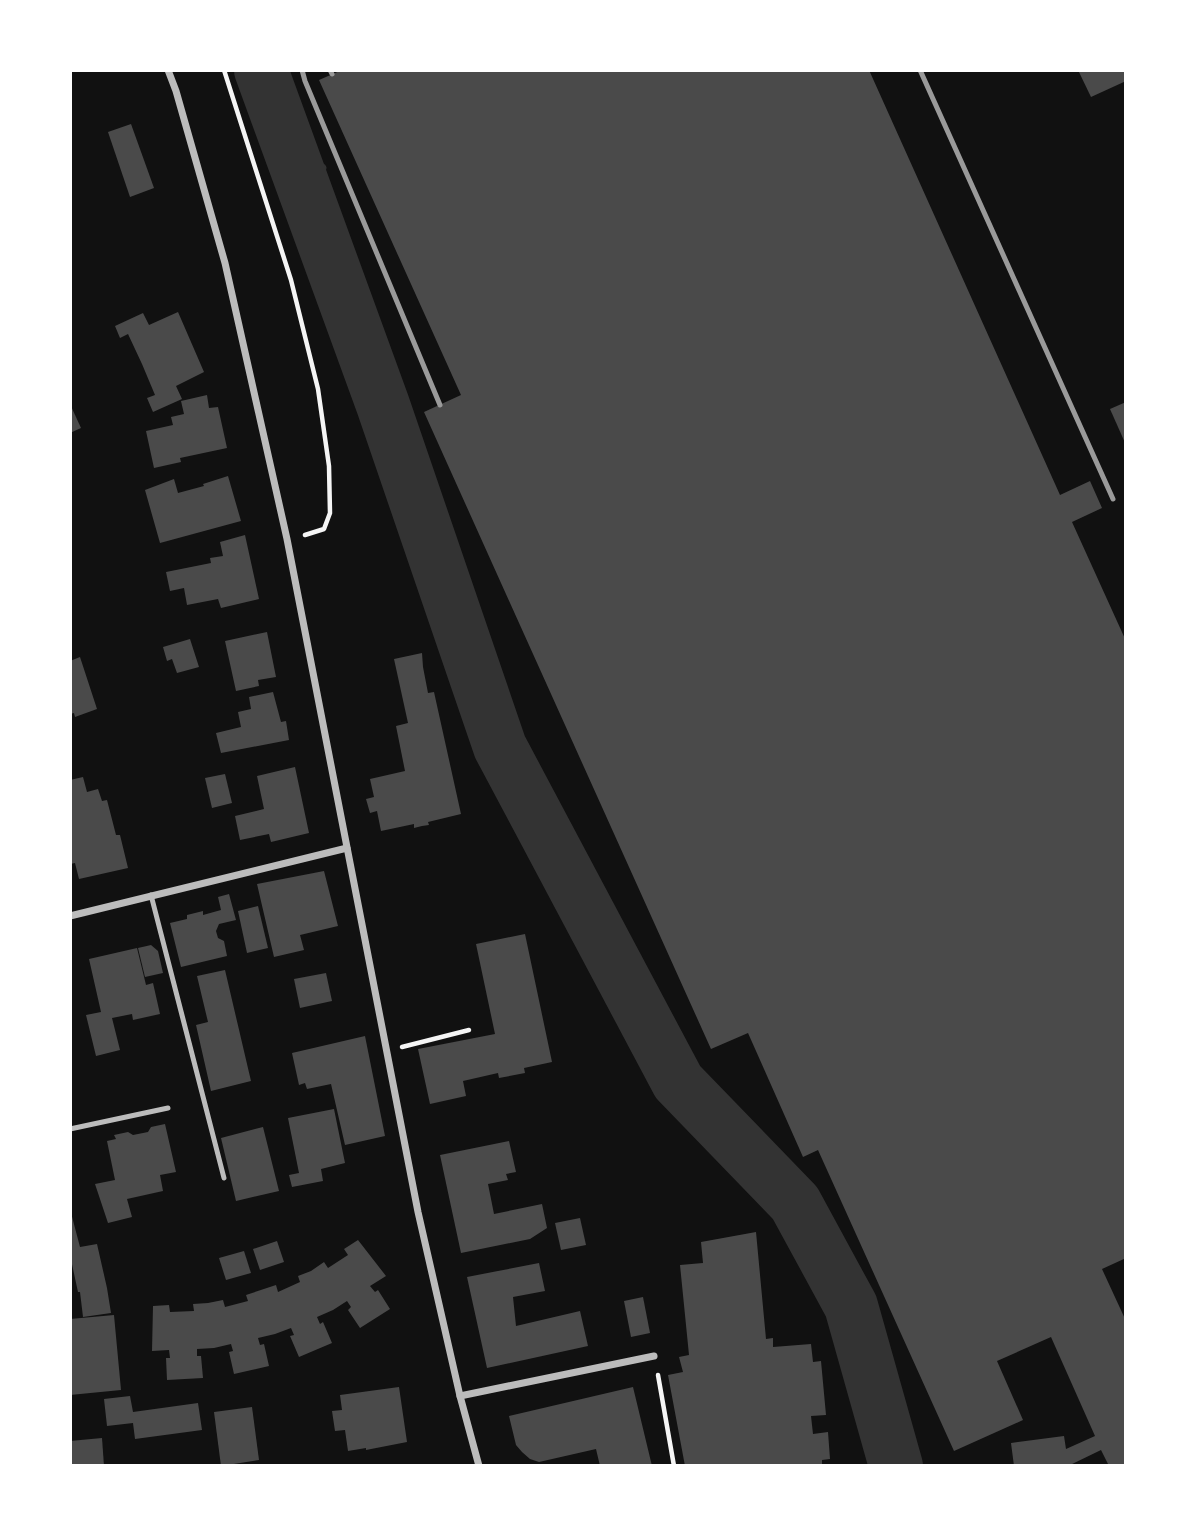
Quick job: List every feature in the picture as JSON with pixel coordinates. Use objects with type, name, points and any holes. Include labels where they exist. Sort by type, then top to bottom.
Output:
[{"type":"street","points":[[169,70],[215,225],[287,539],[418,1212],[460,1396],[480,1466]]},
{"type":"street","points":[[70,916],[347,848]]},
{"type":"street","points":[[460,1396],[654,1356]]},
{"type":"lane","points":[[151,895],[224,1178]]},
{"type":"lane","points":[[70,1129],[168,1108]]},
{"type":"path","points":[[224,70],[291,280],[318,389],[329,466],[330,513],[324,529],[287,539]]},
{"type":"path","points":[[387,1050],[469,1030]]},
{"type":"path","points":[[654,1356],[674,1466]]},
{"type":"building","points":[[342,70],[869,70],[1060,495],[1090,481],[1102,508],[1072,522],[1126,641],[1126,1258],[1102,1269],[1126,1321],[1126,1466],[1109,1466],[1101,1450],[1068,1466],[1014,1466],[1011,1443],[1064,1436],[1066,1449],[1095,1436],[1051,1337],[997,1361],[1023,1420],[954,1451],[818,1150],[803,1157],[748,1033],[711,1049],[424,412],[461,395],[319,80]]},
{"type":"building","points":[[1078,70],[1126,70],[1126,81],[1091,97]]},
{"type":"building","points":[[131,124],[154,188],[130,197],[108,132]]},
{"type":"building","points":[[178,312],[204,372],[176,386],[182,399],[153,412],[147,398],[155,395],[142,364],[128,334],[120,338],[115,326],[143,313],[149,325]]},
{"type":"building","points":[[207,395],[209,408],[218,407],[227,448],[180,458],[181,462],[154,468],[146,431],[173,425],[171,417],[184,414],[181,401]]},
{"type":"building","points":[[1126,402],[1126,445],[1110,409]]},
{"type":"building","points":[[70,404],[81,428],[70,433]]},
{"type":"building","points":[[228,476],[241,521],[160,543],[145,490],[174,479],[178,493]]},
{"type":"building","points":[[245,535],[259,599],[221,608],[218,599],[187,605],[184,588],[170,591],[166,572],[211,563],[210,558],[223,556],[220,542]]},
{"type":"building","points":[[267,632],[276,677],[258,680],[259,686],[236,691],[225,641]]},
{"type":"building","points":[[190,639],[199,667],[177,673],[172,659],[167,661],[163,647]]},
{"type":"building","points":[[422,653],[428,693],[434,692],[461,814],[428,822],[429,825],[414,828],[414,824],[381,831],[377,811],[370,813],[366,799],[374,797],[370,779],[405,771],[396,726],[408,723],[394,659]]},
{"type":"building","points":[[80,657],[97,709],[75,717],[74,713],[70,714],[70,661]]},
{"type":"building","points":[[273,692],[281,722],[286,721],[289,740],[221,753],[216,733],[241,727],[238,712],[251,709],[249,697]]},
{"type":"building","points":[[295,767],[309,833],[271,842],[269,834],[240,840],[235,816],[264,809],[257,776]]},
{"type":"building","points":[[225,774],[232,803],[212,808],[205,778]]},
{"type":"building","points":[[83,777],[87,792],[98,789],[102,801],[107,800],[128,868],[79,879],[75,863],[70,864],[70,780]]},
{"type":"building","points":[[324,871],[338,926],[300,935],[304,950],[274,957],[257,884]]},
{"type":"building","points":[[229,894],[236,920],[219,924],[216,931],[218,938],[224,941],[227,956],[181,967],[170,923],[187,919],[187,915],[203,911],[203,915],[221,910],[218,897]]},
{"type":"building","points":[[258,906],[268,948],[247,953],[238,911]]},
{"type":"building","points":[[525,934],[552,1062],[524,1068],[525,1073],[499,1078],[498,1073],[463,1081],[466,1096],[430,1104],[418,1049],[495,1034],[476,944]]},
{"type":"building","points":[[151,945],[158,951],[163,973],[145,977],[138,948]]},
{"type":"building","points":[[137,948],[146,985],[153,983],[160,1014],[133,1020],[132,1014],[112,1018],[120,1050],[96,1056],[86,1015],[101,1012],[89,959]]},
{"type":"building","points":[[225,970],[251,1081],[211,1091],[196,1025],[208,1022],[197,976]]},
{"type":"building","points":[[326,973],[332,1001],[300,1008],[294,979]]},
{"type":"building","points":[[365,1036],[385,1136],[345,1145],[331,1084],[307,1089],[305,1083],[299,1085],[292,1053]]},
{"type":"building","points":[[334,1109],[345,1163],[321,1169],[323,1181],[292,1187],[289,1175],[299,1173],[288,1118]]},
{"type":"building","points":[[165,1124],[176,1172],[160,1175],[163,1191],[127,1199],[132,1217],[108,1223],[95,1184],[115,1180],[107,1141],[116,1139],[114,1135],[148,1132],[151,1127]]},
{"type":"building","points":[[263,1127],[279,1191],[236,1201],[221,1138]]},
{"type":"building","points":[[509,1141],[516,1172],[506,1174],[508,1180],[488,1184],[494,1214],[542,1204],[547,1228],[530,1239],[461,1253],[440,1155]]},
{"type":"building","points":[[70,1209],[80,1247],[97,1244],[111,1313],[83,1317],[80,1292],[70,1255]]},
{"type":"building","points":[[580,1218],[586,1245],[561,1250],[555,1223]]},
{"type":"building","points":[[756,1232],[766,1339],[773,1338],[773,1347],[811,1344],[813,1362],[821,1361],[826,1415],[811,1416],[813,1434],[828,1432],[830,1459],[822,1460],[822,1466],[685,1466],[668,1375],[683,1372],[679,1357],[689,1355],[680,1265],[703,1263],[701,1242]]},
{"type":"building","points":[[358,1240],[386,1276],[370,1286],[375,1292],[378,1290],[390,1309],[360,1328],[348,1310],[351,1307],[347,1301],[317,1317],[320,1324],[323,1322],[332,1343],[299,1357],[290,1336],[294,1335],[291,1328],[258,1338],[260,1345],[264,1344],[269,1366],[234,1374],[229,1352],[233,1351],[231,1344],[197,1349],[197,1356],[201,1356],[203,1378],[167,1380],[166,1358],[170,1358],[169,1350],[152,1351],[153,1306],[169,1305],[170,1312],[194,1311],[193,1304],[223,1300],[225,1307],[248,1301],[246,1295],[276,1285],[278,1292],[300,1282],[298,1276],[324,1262],[328,1268],[348,1255],[344,1249]]},
{"type":"building","points":[[277,1241],[284,1262],[260,1270],[253,1249]]},
{"type":"building","points":[[244,1251],[251,1273],[226,1280],[219,1258]]},
{"type":"building","points":[[539,1263],[545,1291],[513,1297],[516,1326],[580,1311],[588,1346],[487,1368],[467,1277]]},
{"type":"building","points":[[643,1297],[650,1333],[631,1337],[624,1301]]},
{"type":"building","points":[[114,1315],[121,1390],[70,1395],[70,1319]]},
{"type":"building","points":[[399,1387],[407,1442],[348,1451],[345,1430],[335,1431],[332,1411],[342,1410],[340,1395]]},
{"type":"building","points":[[633,1387],[652,1466],[600,1466],[596,1449],[539,1462],[530,1459],[516,1445],[509,1416]]},
{"type":"building","points":[[130,1396],[133,1412],[198,1403],[202,1430],[135,1439],[133,1423],[107,1426],[104,1399]]},
{"type":"building","points":[[252,1407],[259,1460],[221,1466],[214,1412]]},
{"type":"building","points":[[102,1438],[104,1466],[70,1466],[70,1441]]},
{"type":"waterway","points":[[261,70],[383,405],[500,747],[678,1082],[795,1203],[851,1306],[896,1466]]},
{"type":"waterway","points":[[305,186],[322,168]]},
{"type":"railway","points":[[302,70],[440,405]]},
{"type":"railway","points":[[330,70],[332,74]]},
{"type":"railway","points":[[920,70],[1113,499]]}]
